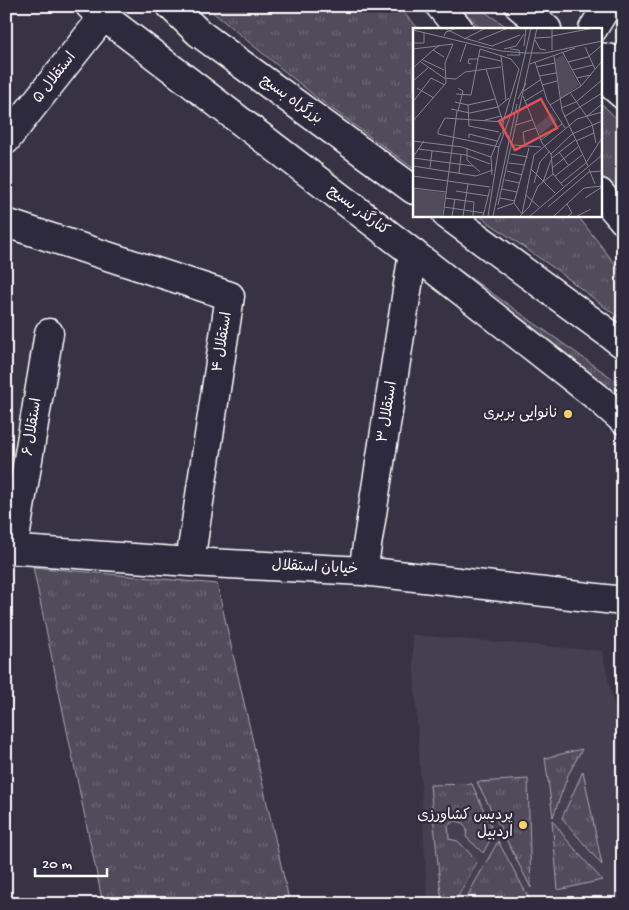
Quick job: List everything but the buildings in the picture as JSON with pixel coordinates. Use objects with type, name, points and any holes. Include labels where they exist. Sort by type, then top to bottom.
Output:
[{"type":"main road","name":"بزرگراه بسیج","points":[[171,6],[199,33],[413,189]]},
{"type":"main road","points":[[440,6],[458,28]]},
{"type":"main road","points":[[519,6],[546,28]]},
{"type":"main road","points":[[594,28],[607,6]]},
{"type":"main road","name":"استقلال ۵","points":[[6,140],[96,12]]},
{"type":"main road","name":"کنارگذر بسیج","points":[[96,12],[413,253],[597,397],[623,420]]},
{"type":"main road","points":[[602,57],[623,61]]},
{"type":"main road","points":[[602,77],[623,95]]},
{"type":"main road","points":[[602,195],[623,220]]},
{"type":"main road","points":[[448,216],[623,344]]},
{"type":"main road","name":"استقلال ۴","points":[[6,223],[230,296],[190,562]]},
{"type":"main road","name":"استقلال ۳","points":[[363,571],[413,253]]},
{"type":"main road","name":"استقلال ۶","points":[[10,550],[49,333]]},
{"type":"main road","name":"خیابان استقلال","points":[[10,550],[363,571],[623,601]]},
{"type":"shaded area","name":"پردیس کشاورزی اردبیل","points":[[412,635],[602,651],[623,747],[623,904],[428,904]]},
{"type":"green space","points":[[205,6],[397,6],[418,28],[413,28],[413,168],[316,97]]},
{"type":"green space","points":[[459,6],[476,6],[509,28],[480,28]]},
{"type":"green space","points":[[602,104],[623,125],[623,198],[602,176]]},
{"type":"green space","points":[[479,216],[578,216],[623,274],[623,321],[558,271]]},
{"type":"green space","points":[[441,257],[623,386],[623,405]]},
{"type":"green space","points":[[33,567],[217,584],[290,904],[103,904]]},
{"type":"green space","points":[[582,749],[568,775],[553,817],[545,758]]},
{"type":"green space","points":[[583,771],[602,865],[562,818]]},
{"type":"green space","points":[[528,779],[531,888],[477,782]]},
{"type":"green space","points":[[472,784],[494,833],[483,853],[466,837],[467,830],[463,823],[455,821],[448,825],[449,839],[458,841],[477,861],[454,904],[442,904],[430,785]]},
{"type":"green space","points":[[552,820],[567,840],[602,880],[558,890]]},
{"type":"green space","points":[[498,841],[532,904],[463,904]]},
{"type":"place","name":"نانوایی بربری","points":[[568,414]]},
{"type":"place","name":"پردیس کشاورزی اردبیل","points":[[523,825]]}]
